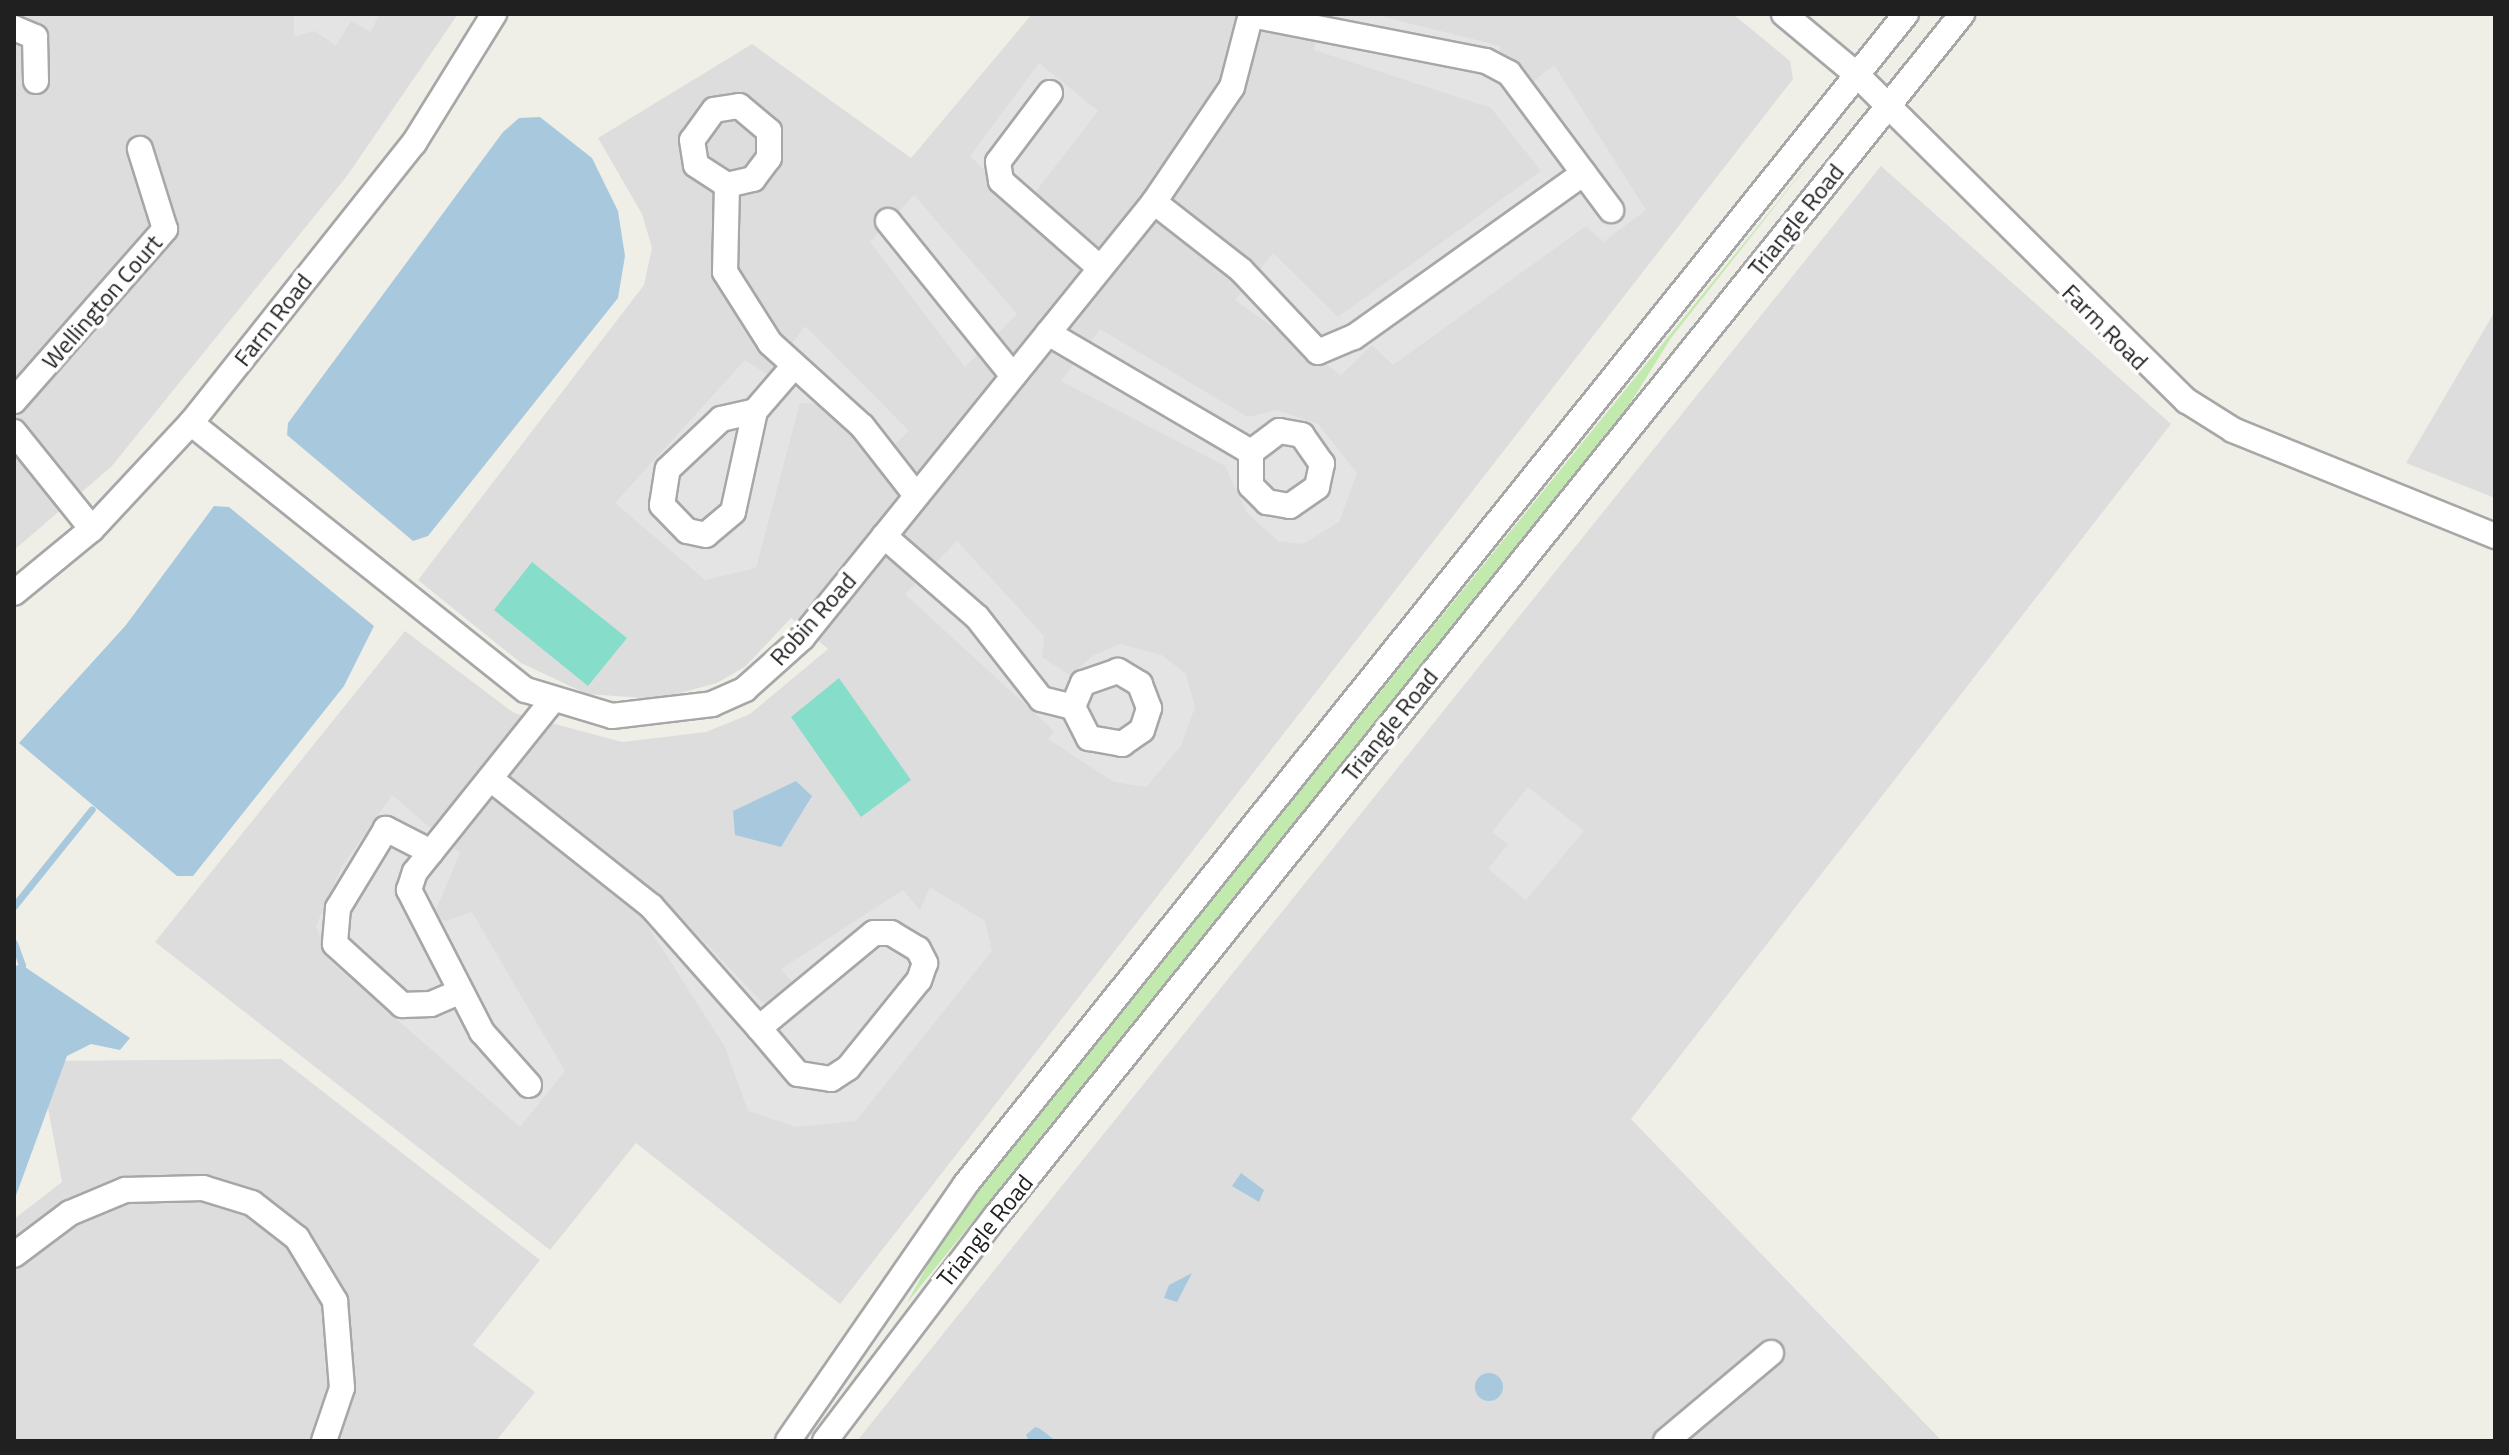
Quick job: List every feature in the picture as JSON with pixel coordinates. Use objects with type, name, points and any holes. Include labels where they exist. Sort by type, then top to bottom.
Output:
[{"type":"street","name":"Farm Road","points":[[14,593],[92,529],[191,423],[414,143],[494,14]]},
{"type":"street","name":"Farm Road","points":[[1784,14],[1856,74],[2187,401],[2233,430],[2495,536]]},
{"type":"street","name":"Triangle Road","points":[[788,1441],[965,1185],[1906,14]]},
{"type":"street","name":"Triangle Road","points":[[825,1441],[996,1216],[1962,14]]},
{"type":"street","name":"Robin Road","points":[[191,423],[500,673],[551,702],[645,718],[712,704],[745,689],[802,638],[1154,202],[1232,87],[1251,15]]},
{"type":"street","points":[[1251,15],[1486,61],[1509,73],[1611,210]]},
{"type":"street","points":[[14,28],[35,37],[36,81]]},
{"type":"street","points":[[1050,93],[998,162],[1001,181],[1100,268]]},
{"type":"street","name":"Wellington Court","points":[[14,401],[165,229],[140,149]]},
{"type":"street","points":[[1154,202],[1241,270],[1318,352],[1354,337],[1584,173]]},
{"type":"street","points":[[727,185],[725,272],[793,367],[862,426],[916,495]]},
{"type":"street","points":[[888,221],[1013,376]]},
{"type":"street","points":[[1048,333],[1251,452]]},
{"type":"street","points":[[755,411],[721,419],[668,469],[662,505],[687,531],[706,535],[733,512],[755,411],[793,367]]},
{"type":"street","points":[[14,432],[92,529]]},
{"type":"street","points":[[884,536],[977,617],[1041,699],[1073,707]]},
{"type":"street","points":[[529,1085],[482,1032],[410,901],[415,872],[492,780],[551,702]]},
{"type":"street","points":[[492,780],[651,906],[798,1074],[831,1079],[910,991],[925,963],[907,939],[874,933],[759,1028]]},
{"type":"street","points":[[431,852],[386,829],[338,908],[335,944],[402,1005],[431,1004],[459,992]]},
{"type":"street","points":[[14,1255],[70,1213],[125,1190],[203,1188],[252,1203],[297,1238],[335,1301],[342,1388],[324,1441]]},
{"type":"street","points":[[1666,1441],[1771,1353]]},
{"type":"shaded area","points":[[14,14],[458,14],[347,176],[111,467],[14,550]]},
{"type":"shaded area","points":[[294,14],[379,14],[371,32],[351,21],[336,46],[315,31],[294,37]]},
{"type":"shaded area","points":[[1032,14],[1733,14],[1790,61],[1793,79],[840,1304],[636,1143],[550,1250],[155,942],[405,631],[514,713],[622,742],[706,732],[750,714],[828,649],[791,618],[746,666],[717,683],[658,699],[587,694],[521,663],[418,580],[644,285],[652,248],[642,214],[598,138],[752,44],[911,158]]},
{"type":"shaded area","points":[[1320,14],[1372,14],[1501,46],[1498,55],[1530,84],[1554,65],[1646,210],[1603,242],[1586,226],[1393,365],[1372,345],[1341,375],[1235,300],[1273,253],[1338,317],[1541,171],[1491,108],[1314,50]]},
{"type":"shaded area","points":[[1039,63],[1098,111],[1023,208],[970,156]]},
{"type":"shaded area","points":[[1881,166],[2171,424],[1631,1119],[1942,1441],[857,1441]]},
{"type":"shaded area","points":[[914,195],[1017,314],[965,367],[870,242]]},
{"type":"shaded area","points":[[2495,311],[2495,498],[2406,463]]},
{"type":"shaded area","points":[[805,326],[909,431],[886,453],[822,404],[800,403],[756,568],[705,580],[615,503],[745,360],[768,375]]},
{"type":"shaded area","points":[[1100,329],[1248,417],[1276,410],[1318,424],[1357,473],[1339,522],[1303,544],[1278,541],[1247,513],[1225,466],[1061,381]]},
{"type":"shaded area","points":[[957,541],[1044,636],[1042,657],[1071,676],[1092,656],[1120,644],[1162,655],[1186,674],[1195,707],[1181,746],[1146,787],[1114,782],[1048,739],[1054,731],[905,594]]},
{"type":"shaded area","points":[[1528,787],[1584,831],[1526,900],[1488,869],[1508,844],[1492,832]]},
{"type":"shaded area","points":[[392,795],[460,853],[433,916],[446,921],[472,912],[565,1071],[520,1127],[330,961],[316,926],[341,868]]},
{"type":"shaded area","points":[[930,887],[985,921],[992,951],[856,1121],[796,1127],[748,1111],[725,1047],[640,914],[669,905],[761,1001],[786,1013],[805,996],[781,969],[903,890],[920,910]]},
{"type":"shaded area","points":[[281,1059],[540,1260],[473,1345],[535,1392],[496,1441],[14,1441],[14,1219],[62,1182],[39,1061]]},
{"type":"green space","points":[[1818,152],[1671,338],[1626,410],[907,1303],[950,1223]]},
{"type":"green space","points":[[532,562],[627,638],[588,686],[494,610]]},
{"type":"green space","points":[[839,678],[911,780],[861,817],[791,717]]},
{"type":"water","points":[[540,117],[592,158],[618,211],[625,256],[618,298],[428,536],[413,541],[287,435],[288,423],[503,132],[519,118]]},
{"type":"water","points":[[214,506],[229,507],[374,626],[344,686],[193,876],[177,876],[19,743],[126,625]]},
{"type":"water","points":[[796,781],[812,796],[781,847],[735,835],[733,811]]},
{"type":"water","points":[[22,965],[130,1038],[120,1050],[91,1044],[67,1056],[14,1201],[14,966]]},
{"type":"water","points":[[1241,1173],[1264,1190],[1259,1202],[1232,1186]]},
{"type":"water","points":[[1192,1273],[1177,1302],[1164,1298],[1169,1285]]},
{"type":"water","points":[[1489,1373],[1499,1377],[1503,1387],[1499,1397],[1489,1401],[1479,1397],[1475,1387],[1479,1377]]},
{"type":"water","points":[[1035,1427],[1056,1441],[1029,1441],[1026,1435]]},
{"type":"waterway","points":[[14,906],[92,809]]},
{"type":"waterway","points":[[14,943],[22,965],[14,973]]}]
